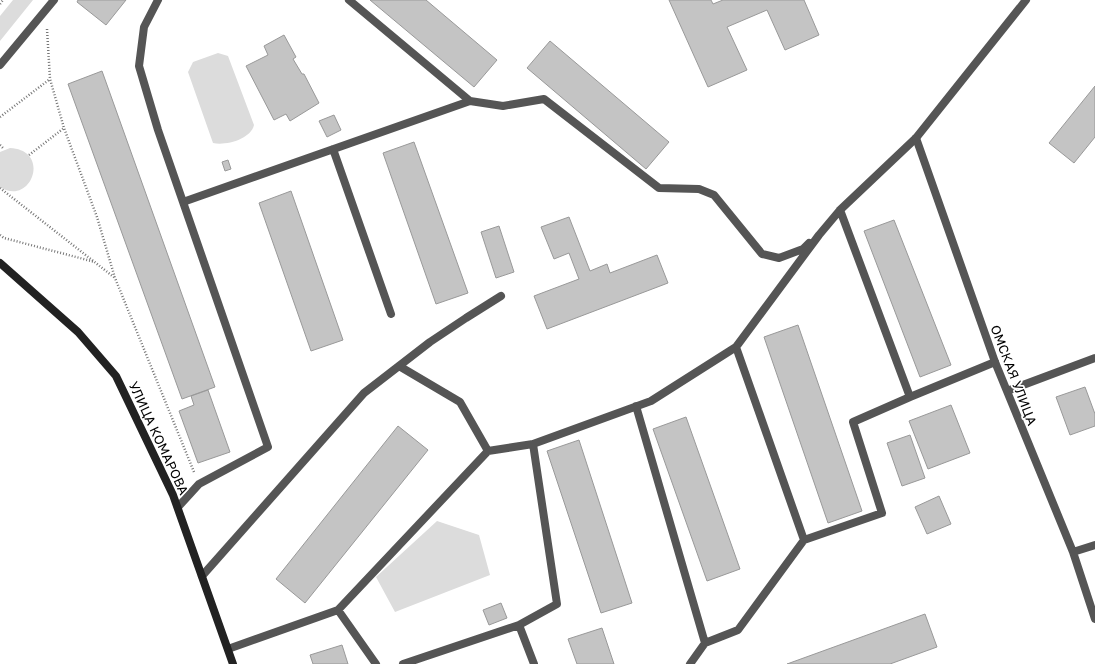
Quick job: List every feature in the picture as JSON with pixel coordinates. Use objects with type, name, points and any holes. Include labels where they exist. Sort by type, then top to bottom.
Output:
[{"type":"main road","name":"УЛИЦА КОМАРОВА","points":[[0,263],[78,332],[116,376],[178,508],[233,664]]},
{"type":"street","points":[[0,65],[54,0]]},
{"type":"street","points":[[158,0],[144,27],[139,66],[158,130],[268,446],[199,484],[178,508]]},
{"type":"street","points":[[349,0],[470,101]]},
{"type":"street","points":[[228,649],[338,610],[488,451],[533,444],[636,406],[650,400],[736,347],[819,235],[840,210],[916,138],[1025,1]]},
{"type":"street","points":[[183,202],[470,101],[503,106],[544,99],[659,188],[699,190],[714,195],[762,254],[779,258],[803,249],[819,235]]},
{"type":"street","name":"ОМСКАЯ УЛИЦА","points":[[916,138],[995,362],[1073,552],[1095,619]]},
{"type":"street","points":[[333,149],[391,314]]},
{"type":"street","points":[[840,210],[910,397]]},
{"type":"street","points":[[202,576],[364,393],[466,318],[502,296]]},
{"type":"street","points":[[736,347],[804,540]]},
{"type":"street","points":[[1007,391],[1095,358]]},
{"type":"street","points":[[690,664],[705,643],[738,630],[804,540],[882,513],[853,422],[995,362]]},
{"type":"street","points":[[399,366],[460,402],[488,451]]},
{"type":"street","points":[[636,406],[705,643]]},
{"type":"street","points":[[403,664],[519,625],[557,604],[533,444]]},
{"type":"street","points":[[1073,552],[1095,545]]},
{"type":"street","points":[[338,610],[376,664]]},
{"type":"street","points":[[519,625],[534,664]]},
{"type":"path","points":[[0,4],[3,0]]},
{"type":"path","points":[[45,10],[50,80],[64,128],[97,216],[115,278],[199,484]]},
{"type":"path","points":[[0,117],[50,80]]},
{"type":"path","points":[[29,155],[64,128]]},
{"type":"path","points":[[0,145],[4,149]]},
{"type":"path","points":[[0,188],[115,278]]},
{"type":"path","points":[[0,235],[4,238],[96,262]]},
{"type":"shaded area","points":[[13,0],[33,0],[0,41],[0,16]]},
{"type":"shaded area","points":[[218,53],[228,56],[254,125],[252,130],[243,138],[218,144],[213,143],[188,72],[193,62]]},
{"type":"shaded area","points":[[10,148],[23,151],[31,158],[33,166],[32,176],[28,184],[21,190],[11,191],[0,187],[0,152]]},
{"type":"shaded area","points":[[437,521],[479,535],[490,575],[395,612],[376,577]]},
{"type":"building","points":[[78,0],[126,0],[106,25],[77,2]]},
{"type":"building","points":[[370,0],[426,0],[497,60],[474,87]]},
{"type":"building","points":[[669,0],[711,0],[713,4],[723,0],[804,0],[819,35],[785,50],[767,10],[727,27],[747,70],[708,87]]},
{"type":"building","points":[[284,35],[296,57],[293,59],[302,74],[304,74],[319,103],[290,121],[286,114],[274,120],[246,66],[268,55],[264,46]]},
{"type":"building","points":[[550,41],[669,142],[646,169],[527,68]]},
{"type":"building","points":[[102,71],[215,387],[182,399],[68,84]]},
{"type":"building","points":[[1095,86],[1095,137],[1074,163],[1049,143]]},
{"type":"building","points":[[334,115],[341,130],[327,137],[319,121]]},
{"type":"building","points":[[414,142],[468,293],[436,304],[383,153]]},
{"type":"building","points":[[228,160],[231,169],[225,171],[222,162]]},
{"type":"building","points":[[291,191],[343,340],[311,351],[259,203]]},
{"type":"building","points":[[569,217],[590,271],[607,264],[610,273],[657,255],[668,283],[547,329],[534,296],[579,279],[569,253],[554,259],[541,227]]},
{"type":"building","points":[[894,220],[951,365],[920,377],[864,231]]},
{"type":"building","points":[[499,226],[514,272],[496,278],[481,232]]},
{"type":"building","points":[[798,325],[862,511],[828,523],[764,337]]},
{"type":"building","points":[[1085,387],[1095,414],[1095,426],[1070,435],[1056,397]]},
{"type":"building","points":[[208,390],[230,452],[198,463],[179,411],[194,405],[191,396]]},
{"type":"building","points":[[951,405],[970,453],[928,469],[909,421]]},
{"type":"building","points":[[686,417],[740,569],[707,581],[653,429]]},
{"type":"building","points":[[398,426],[428,450],[305,603],[276,579]]},
{"type":"building","points":[[910,435],[925,478],[902,486],[887,443]]},
{"type":"building","points":[[579,440],[632,603],[601,613],[547,451]]},
{"type":"building","points":[[939,496],[951,524],[927,534],[915,507]]},
{"type":"building","points":[[501,603],[507,618],[489,625],[483,610]]},
{"type":"building","points":[[925,614],[937,647],[890,664],[787,664]]},
{"type":"building","points":[[602,628],[614,664],[577,664],[568,639]]},
{"type":"building","points":[[342,645],[348,664],[313,664],[310,655]]}]
